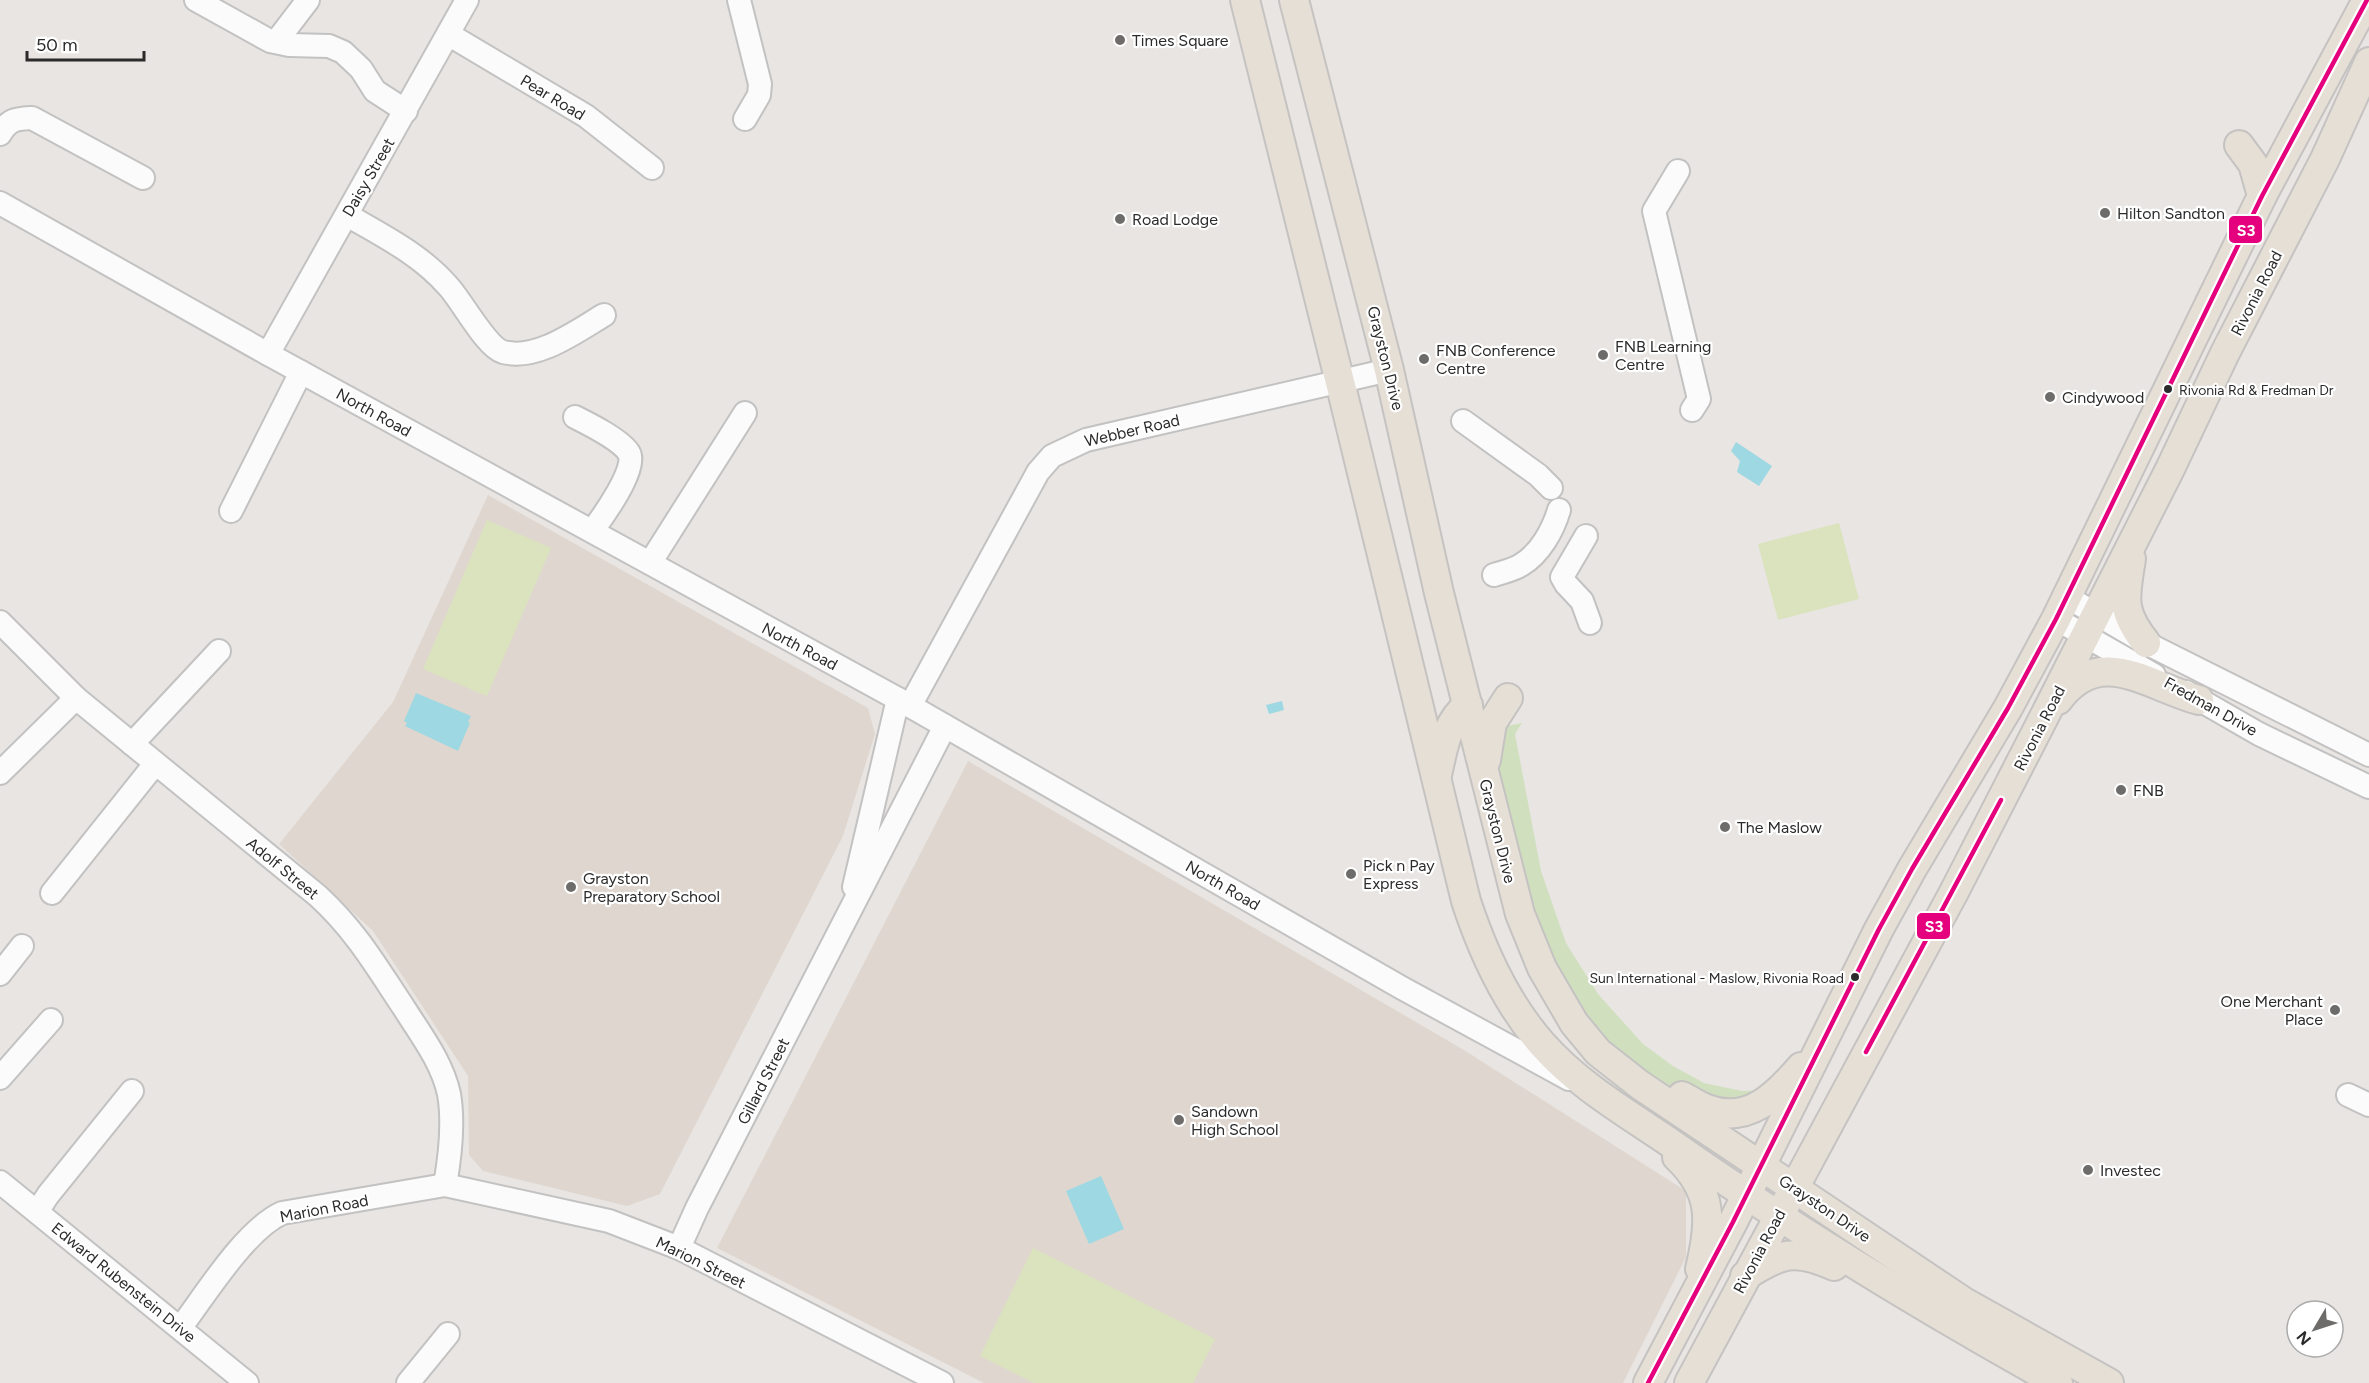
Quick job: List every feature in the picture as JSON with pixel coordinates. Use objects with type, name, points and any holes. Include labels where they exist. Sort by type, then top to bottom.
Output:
[{"type":"main road","name":"Grayston Drive","points":[[1245,0],[1466,901],[1474,928],[1494,972],[1519,1014],[1542,1044],[1596,1094],[1777,1217],[1936,1315],[2058,1383]]},
{"type":"main road","name":"Grayston Drive","points":[[1294,0],[1389,370],[1439,593],[1512,888],[1528,939],[1561,1003],[1580,1032],[1598,1052],[1640,1085],[1964,1302],[2109,1383]]},
{"type":"main road","points":[[1648,1383],[1747,1195],[1895,899],[2008,708],[2062,608],[2262,196],[2367,0]]},
{"type":"main road","name":"Rivonia Road","points":[[1689,1383],[1793,1186],[1954,892],[2170,469],[2233,337],[2325,159],[2366,70]]},
{"type":"main road","points":[[2239,145],[2253,164],[2262,196]]},
{"type":"main road","points":[[2200,321],[2233,337]]},
{"type":"main road","points":[[2134,539],[2126,608],[2132,625],[2146,643]]},
{"type":"main road","points":[[2043,719],[2062,693],[2078,679],[2109,670],[2136,675],[2199,700]]},
{"type":"main road","points":[[1485,779],[1492,723],[1508,698]]},
{"type":"main road","points":[[1436,779],[1449,727],[1458,713],[1468,705]]},
{"type":"main road","points":[[1598,1052],[1706,1109],[1733,1113],[1747,1111],[1769,1100],[1820,1048]]},
{"type":"main road","points":[[1646,1126],[1693,1176],[1706,1203],[1706,1240],[1691,1303]]},
{"type":"main road","points":[[1745,1276],[1779,1257],[1803,1254],[1936,1315]]},
{"type":"street","points":[[196,0],[256,34],[276,42],[289,45],[329,46],[343,52],[361,69],[375,91],[406,111]]},
{"type":"street","points":[[276,42],[308,0]]},
{"type":"street","name":"Daisy Street","points":[[268,354],[467,0]]},
{"type":"street","points":[[739,0],[760,84],[759,95],[745,119]]},
{"type":"street","name":"Pear Road","points":[[448,34],[586,116],[652,168]]},
{"type":"street","points":[[0,134],[6,124],[13,119],[33,118],[143,178]]},
{"type":"street","points":[[1678,171],[1654,211],[1664,260],[1686,319],[1700,398]]},
{"type":"street","name":"North Road","points":[[0,203],[268,354],[904,703],[1345,955],[1596,1094]]},
{"type":"street","points":[[347,215],[417,256],[449,286],[491,345],[504,352],[525,353],[552,345],[604,315]]},
{"type":"street","points":[[1664,260],[1672,237]]},
{"type":"street","name":"Webber Road","points":[[904,703],[1038,472],[1052,456],[1086,440],[1389,370]]},
{"type":"street","points":[[231,512],[301,372]]},
{"type":"street","points":[[650,563],[745,413]]},
{"type":"street","points":[[575,417],[624,447],[631,455],[632,462],[610,506],[592,531]]},
{"type":"street","points":[[1463,421],[1538,475],[1551,488]]},
{"type":"street","points":[[1494,575],[1520,566],[1528,560],[1548,536],[1559,510]]},
{"type":"street","points":[[1586,536],[1562,577],[1566,585],[1582,601],[1590,623]]},
{"type":"street","name":"Fredman Drive","points":[[2062,608],[2199,700],[2259,734],[2369,786]]},
{"type":"street","name":"Adolf Street","points":[[1,624],[76,698],[339,915],[363,946],[425,1040],[444,1076],[449,1096],[450,1146],[445,1185]]},
{"type":"street","name":"Fredman Drive","points":[[2090,625],[2146,643],[2369,755]]},
{"type":"street","points":[[132,744],[219,651]]},
{"type":"street","points":[[0,774],[76,698]]},
{"type":"street","name":"Gillard Street","points":[[849,915],[904,703]]},
{"type":"street","name":"Gillard Street","points":[[679,1248],[697,1208],[945,726]]},
{"type":"street","points":[[52,893],[155,764]]},
{"type":"street","points":[[0,974],[22,946]]},
{"type":"street","points":[[0,1078],[51,1020]]},
{"type":"street","points":[[37,1212],[132,1092]]},
{"type":"street","points":[[2348,1095],[2369,1105]]},
{"type":"street","name":"Edward Rubenstein Drive","points":[[0,1182],[248,1383]]},
{"type":"street","name":"Marion Street","points":[[445,1185],[609,1221],[679,1248],[706,1264],[942,1383]]},
{"type":"street","name":"Marion Road","points":[[181,1327],[246,1242],[267,1220],[282,1213],[445,1185]]},
{"type":"street","points":[[408,1383],[448,1334]]},
{"type":"shaded area","name":"Grayston Preparatory School","points":[[488,495],[868,708],[875,734],[843,836],[660,1194],[627,1206],[483,1171],[469,1155],[468,1076],[373,931],[279,844],[393,702]]},
{"type":"shaded area","name":"Sandown High School","points":[[968,761],[1464,1050],[1686,1191],[1686,1257],[1623,1383],[984,1383],[717,1248]]},
{"type":"green space","points":[[487,520],[551,548],[487,696],[423,669]]},
{"type":"green space","points":[[1839,523],[1859,599],[1778,620],[1758,544]]},
{"type":"green space","points":[[1522,723],[1515,734],[1541,871],[1566,943],[1598,994],[1643,1044],[1673,1066],[1704,1083],[1742,1091],[1762,1090],[1798,1056],[1806,1065],[1780,1094],[1757,1111],[1738,1116],[1727,1116],[1698,1107],[1633,1071],[1597,1047],[1561,1003],[1542,967],[1521,914],[1470,734]]},
{"type":"green space","points":[[1033,1248],[1215,1339],[1193,1383],[1034,1383],[980,1356]]},
{"type":"water","points":[[1736,442],[1772,466],[1759,486],[1737,472],[1740,461],[1731,451]]},
{"type":"water","points":[[416,693],[471,716],[458,751],[405,726],[407,723],[404,721]]},
{"type":"water","points":[[1282,701],[1284,710],[1269,714],[1266,705]]},
{"type":"water","points":[[1101,1176],[1124,1229],[1089,1244],[1066,1191]]},
{"type":"transit line","name":"S3","points":[[1648,1383],[1733,1222],[1879,929],[2008,708],[2056,619],[2262,196],[2367,0]]},
{"type":"transit line","name":"S3","points":[[1866,1052],[2001,800]]},
{"type":"place","name":"Times Square","points":[[1120,40]]},
{"type":"place","name":"Hilton Sandton","points":[[2105,213]]},
{"type":"place","name":"Road Lodge","points":[[1120,219]]},
{"type":"place","name":"FNB Learning Centre","points":[[1603,355]]},
{"type":"place","name":"FNB Conference Centre","points":[[1424,359]]},
{"type":"place","name":"Rivonia Rd & Fredman Dr","points":[[2168,389]]},
{"type":"place","name":"Cindywood","points":[[2050,397]]},
{"type":"place","name":"FNB","points":[[2121,790]]},
{"type":"place","name":"The Maslow","points":[[1725,827]]},
{"type":"place","name":"Pick n Pay Express","points":[[1351,874]]},
{"type":"place","name":"Grayston Preparatory School","points":[[571,887]]},
{"type":"place","name":"Sun International - Maslow, Rivonia Road","points":[[1855,977]]},
{"type":"place","name":"One Merchant Place","points":[[2335,1010]]},
{"type":"place","name":"Sandown High School","points":[[1179,1120]]},
{"type":"place","name":"Investec","points":[[2088,1170]]}]
